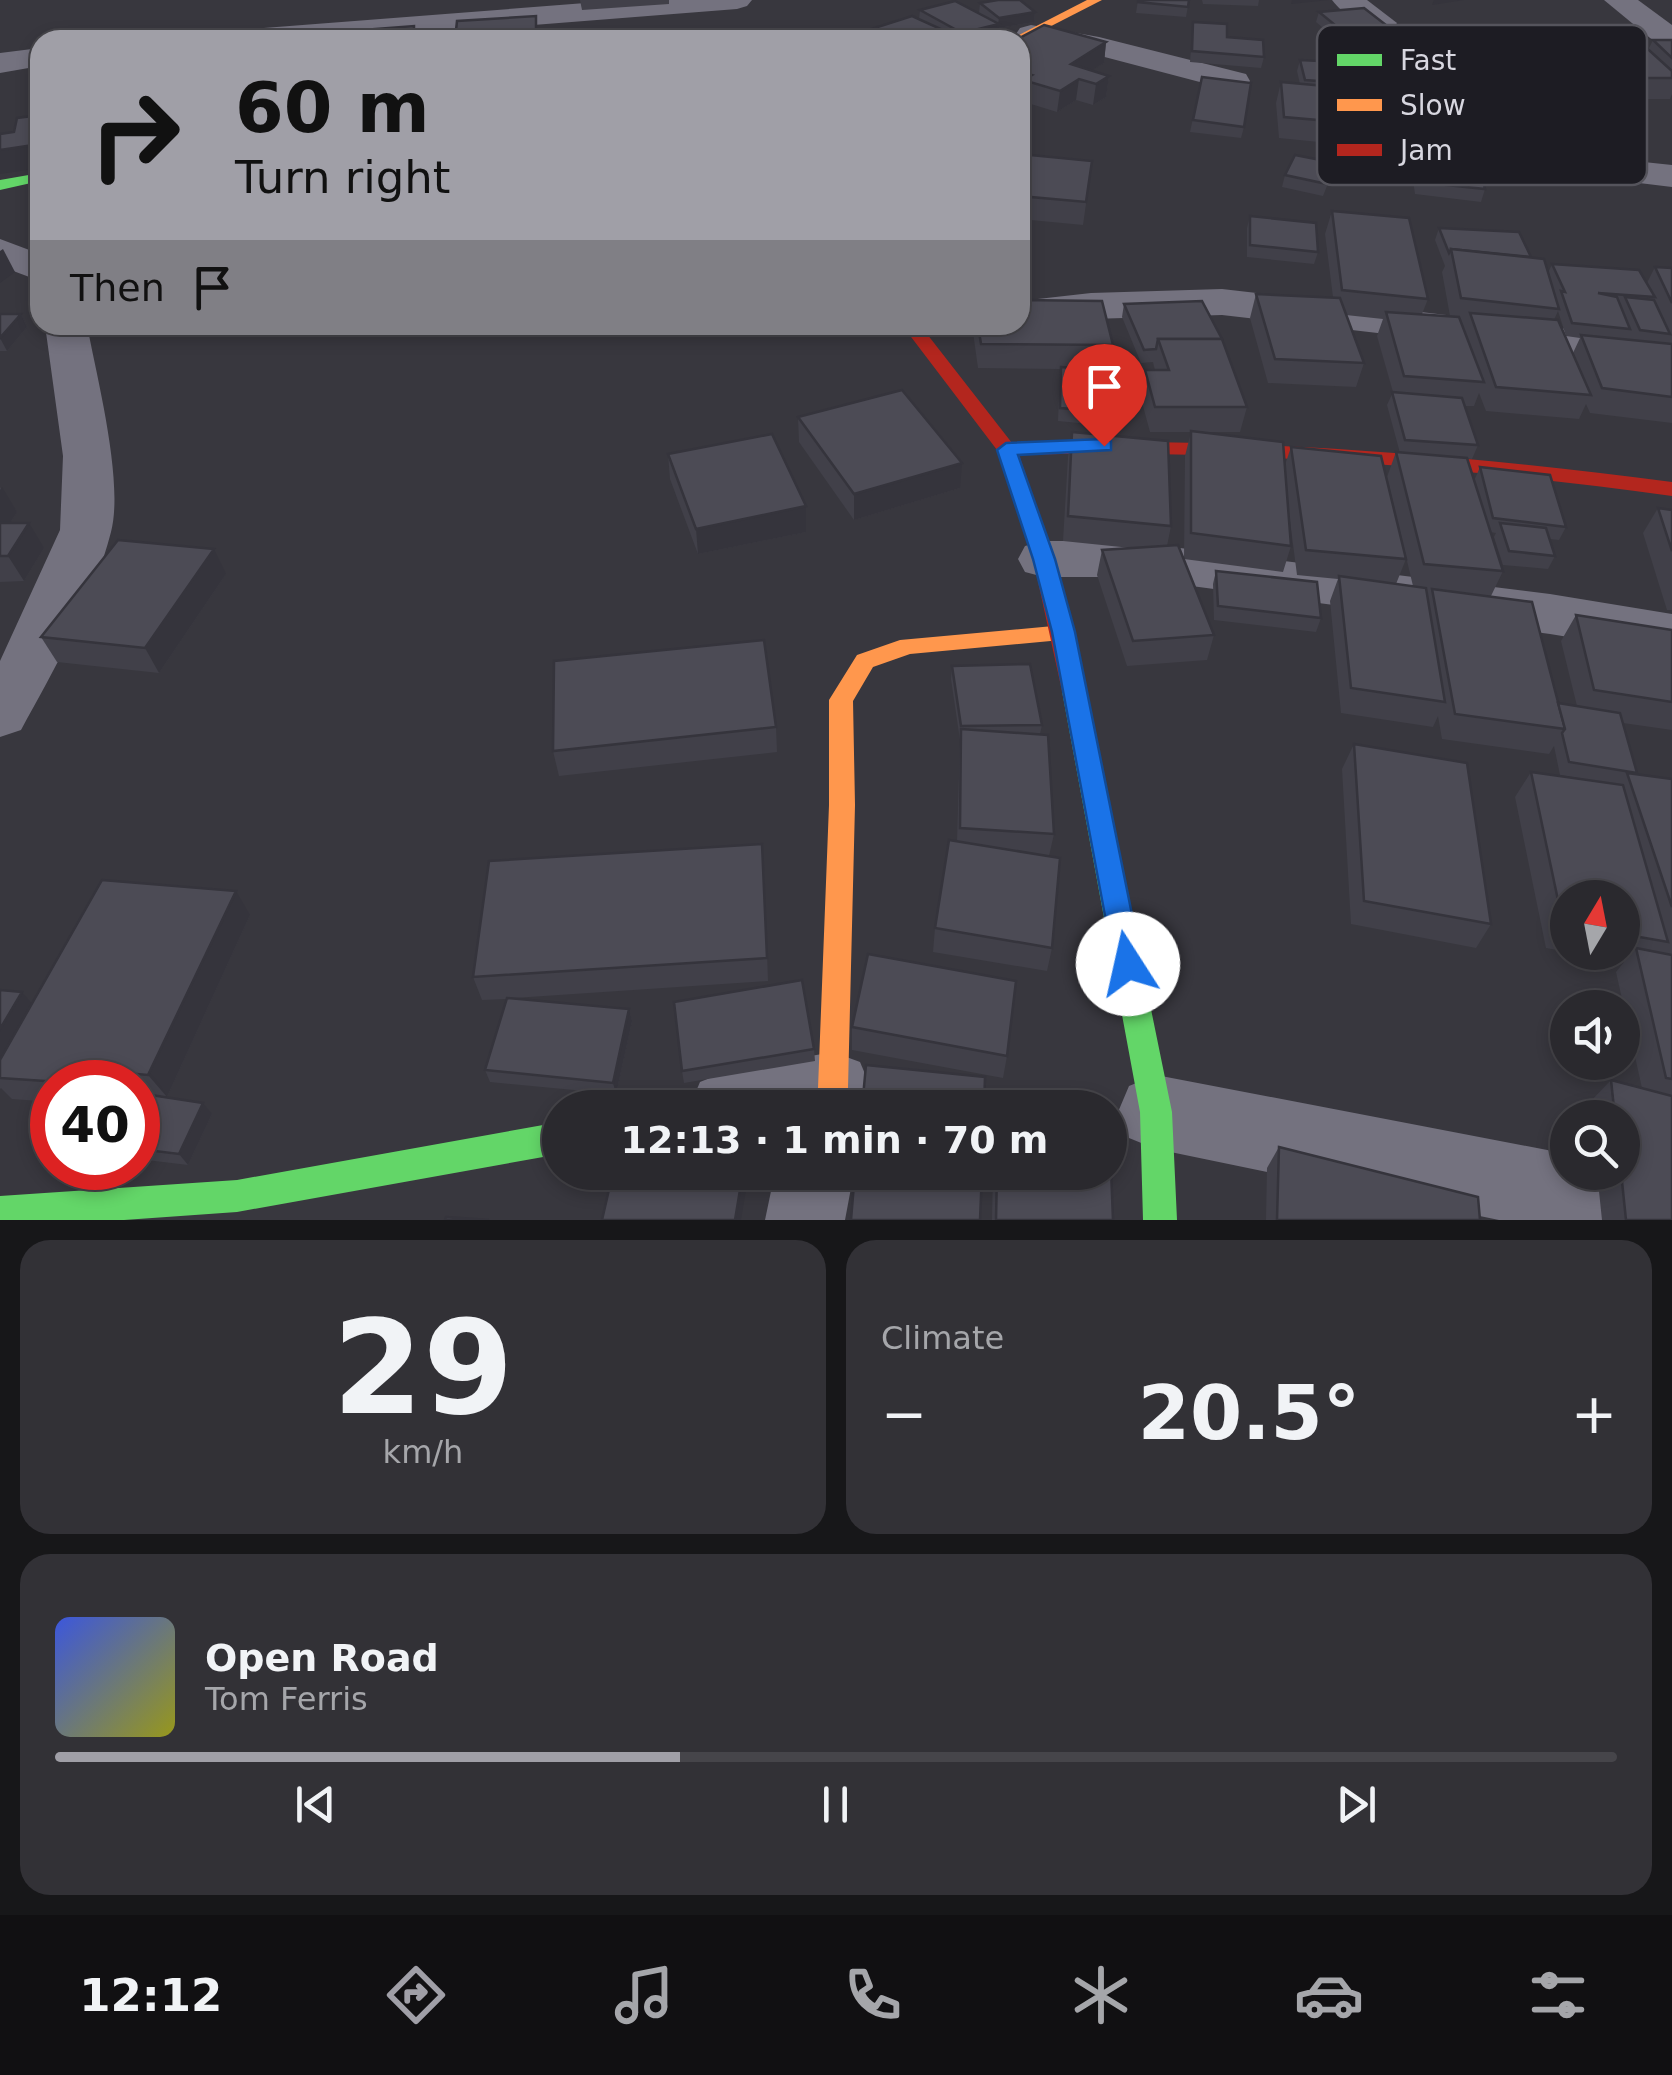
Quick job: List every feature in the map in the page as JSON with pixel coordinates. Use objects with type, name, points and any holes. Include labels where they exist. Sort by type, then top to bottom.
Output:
[{"type":"street","points":[[351,0],[346,30],[738,0]]},
{"type":"street","points":[[1347,0],[1382,23]]},
{"type":"street","points":[[1619,0],[1672,40]]},
{"type":"street","points":[[1030,32],[1083,1]]},
{"type":"street","points":[[1030,38],[1136,54],[1234,81]]},
{"type":"street","points":[[1647,55],[1672,53]]},
{"type":"street","points":[[0,63],[30,58]]},
{"type":"street","points":[[1647,173],[1672,176]]},
{"type":"street","points":[[0,185],[30,179]]},
{"type":"street","points":[[0,252],[30,264]]},
{"type":"street","points":[[1030,313],[1091,306],[1222,302],[1672,354]]},
{"type":"street","points":[[0,714],[44,633],[86,530],[87,456],[68,335]]},
{"type":"street","points":[[923,335],[1006,450],[1044,559],[1064,632],[1156,1112],[1160,1220]]},
{"type":"street","points":[[1006,450],[1136,444],[1389,456],[1548,471],[1672,489]]},
{"type":"street","points":[[1044,559],[1141,562],[1530,611],[1672,634]]},
{"type":"street","points":[[831,1090],[842,805],[841,700],[865,660],[908,646],[1064,632]]},
{"type":"street","points":[[1156,1112],[1587,1198]]},
{"type":"street","points":[[0,1212],[237,1196],[542,1141]]},
{"type":"street","points":[[805,1220],[811,1190]]},
{"type":"building","points":[[1020,0],[1035,12],[999,18],[980,3]]},
{"type":"building","points":[[1138,0],[1189,0],[1188,7]]},
{"type":"building","points":[[955,1],[999,24],[957,30],[920,10]]},
{"type":"building","points":[[1364,8],[1386,25],[1335,25],[1319,12]]},
{"type":"building","points":[[536,16],[536,30],[456,30],[457,21]]},
{"type":"building","points":[[912,16],[943,30],[868,30]]},
{"type":"building","points":[[1193,22],[1227,24],[1227,37],[1263,40],[1264,57],[1192,51]]},
{"type":"building","points":[[1044,25],[1106,42],[1071,64],[1109,76],[1096,84],[1079,79],[1060,91],[1030,82],[1030,32]]},
{"type":"building","points":[[414,26],[414,30],[363,30]]},
{"type":"building","points":[[1653,40],[1672,40],[1672,58]]},
{"type":"building","points":[[1647,48],[1672,71],[1672,78],[1647,78]]},
{"type":"building","points":[[1300,60],[1317,61],[1317,81],[1305,80]]},
{"type":"building","points":[[1202,77],[1251,83],[1244,127],[1193,120]]},
{"type":"building","points":[[1281,82],[1317,85],[1317,120],[1284,117]]},
{"type":"building","points":[[30,116],[30,146],[0,150],[0,134],[14,132],[17,118]]},
{"type":"building","points":[[1030,155],[1092,161],[1086,202],[1030,197]]},
{"type":"building","points":[[1295,155],[1317,159],[1317,182],[1285,175]]},
{"type":"building","points":[[1447,185],[1484,185],[1485,189]]},
{"type":"building","points":[[1332,211],[1409,218],[1428,299],[1342,290]]},
{"type":"building","points":[[1250,216],[1316,223],[1318,252],[1250,245]]},
{"type":"building","points":[[1439,228],[1519,232],[1531,257],[1451,249],[1449,253]]},
{"type":"building","points":[[1451,249],[1544,259],[1559,309],[1461,298]]},
{"type":"building","points":[[1552,264],[1639,270],[1655,297],[1598,293],[1617,297],[1630,329],[1572,323],[1561,291],[1565,292]]},
{"type":"building","points":[[1655,267],[1672,268],[1672,303]]},
{"type":"building","points":[[1256,294],[1340,298],[1364,363],[1275,359]]},
{"type":"building","points":[[1625,297],[1654,300],[1670,334],[1640,330]]},
{"type":"building","points":[[1030,300],[1102,301],[1113,345],[981,344],[980,335],[1030,335]]},
{"type":"building","points":[[1202,301],[1222,339],[1158,339],[1156,349],[1144,350],[1124,304]]},
{"type":"building","points":[[1386,312],[1459,317],[1484,382],[1404,376]]},
{"type":"building","points":[[1470,313],[1558,320],[1591,395],[1496,387]]},
{"type":"building","points":[[0,314],[21,314],[0,338]]},
{"type":"building","points":[[1581,335],[1672,344],[1672,397],[1602,388]]},
{"type":"building","points":[[1158,339],[1222,339],[1247,407],[1155,407],[1145,370],[1169,370]]},
{"type":"building","points":[[1061,367],[1121,372],[1123,413],[1060,408]]},
{"type":"building","points":[[902,390],[962,463],[854,494],[798,417]]},
{"type":"building","points":[[1392,392],[1462,398],[1478,445],[1405,440]]},
{"type":"building","points":[[1191,431],[1283,442],[1291,546],[1191,533]]},
{"type":"building","points":[[1072,432],[1168,441],[1171,526],[1068,516]]},
{"type":"building","points":[[772,434],[806,506],[696,529],[668,454]]},
{"type":"building","points":[[1291,447],[1381,456],[1406,559],[1306,550]]},
{"type":"building","points":[[1396,452],[1467,458],[1503,571],[1424,564]]},
{"type":"building","points":[[1480,467],[1550,475],[1566,527],[1493,518]]},
{"type":"building","points":[[1658,508],[1672,510],[1672,551]]},
{"type":"building","points":[[0,523],[29,523],[8,556],[0,556]]},
{"type":"building","points":[[1500,523],[1546,528],[1555,556],[1509,551]]},
{"type":"building","points":[[118,540],[214,549],[145,648],[41,637]]},
{"type":"building","points":[[1178,545],[1214,635],[1133,641],[1102,550]]},
{"type":"building","points":[[1216,571],[1317,582],[1321,618],[1218,606]]},
{"type":"building","points":[[1339,576],[1426,588],[1445,702],[1351,688]]},
{"type":"building","points":[[1432,589],[1532,602],[1565,729],[1455,714]]},
{"type":"building","points":[[1576,615],[1672,630],[1672,702],[1594,690]]},
{"type":"building","points":[[764,640],[776,727],[553,751],[554,661]]},
{"type":"building","points":[[1030,664],[1042,725],[961,726],[952,666]]},
{"type":"building","points":[[1558,703],[1620,713],[1637,773],[1569,762]]},
{"type":"building","points":[[961,729],[1048,735],[1054,834],[960,828]]},
{"type":"building","points":[[1354,744],[1467,763],[1491,924],[1364,901]]},
{"type":"building","points":[[1531,772],[1623,785],[1668,942],[1640,937],[1640,880],[1554,880]]},
{"type":"building","points":[[1627,773],[1672,779],[1672,907]]},
{"type":"building","points":[[949,840],[1060,858],[1052,948],[935,928]]},
{"type":"building","points":[[762,844],[767,958],[473,977],[489,861]]},
{"type":"building","points":[[102,880],[236,891],[155,1060],[30,1060],[30,1080],[0,1078],[0,1060]]},
{"type":"building","points":[[1640,949],[1672,955],[1672,1079],[1666,1078],[1640,965]]},
{"type":"building","points":[[868,954],[1016,981],[1007,1056],[852,1027]]},
{"type":"building","points":[[802,980],[814,1049],[682,1071],[674,1002]]},
{"type":"building","points":[[0,990],[22,992],[0,1029]]},
{"type":"building","points":[[507,998],[629,1009],[613,1083],[485,1070]]},
{"type":"building","points":[[866,1065],[985,1077],[985,1090],[864,1090]]},
{"type":"building","points":[[1611,1080],[1672,1096],[1672,1220],[1626,1220],[1623,1190],[1640,1190],[1640,1100],[1613,1100]]},
{"type":"building","points":[[160,1096],[203,1103],[179,1154],[160,1152]]},
{"type":"building","points":[[1279,1147],[1478,1197],[1480,1220],[1277,1220]]},
{"type":"building","points":[[609,1190],[740,1190],[735,1220],[602,1220]]},
{"type":"building","points":[[854,1190],[981,1190],[980,1220],[851,1220]]},
{"type":"building","points":[[997,1190],[1112,1190],[1113,1220],[996,1220]]},
{"type":"building","points":[[446,1217],[489,1220],[445,1220]]},
{"type":"traffic: fast","points":[[0,185],[30,179]]},
{"type":"traffic: fast","points":[[1074,691],[1156,1112],[1160,1220]]},
{"type":"traffic: fast","points":[[0,1212],[237,1196],[542,1141]]},
{"type":"traffic: slow","points":[[1030,33],[1096,0]]},
{"type":"traffic: slow","points":[[833,1090],[842,805],[841,700],[865,661],[908,646],[1064,633]]},
{"type":"traffic: jam","points":[[919,335],[1007,449],[1044,559],[1074,691]]},
{"type":"traffic: jam","points":[[1007,449],[1257,449],[1423,460],[1672,489]]},
{"type":"route","points":[[1104,446],[1006,450],[1044,559],[1064,632],[1128,964]]}]
